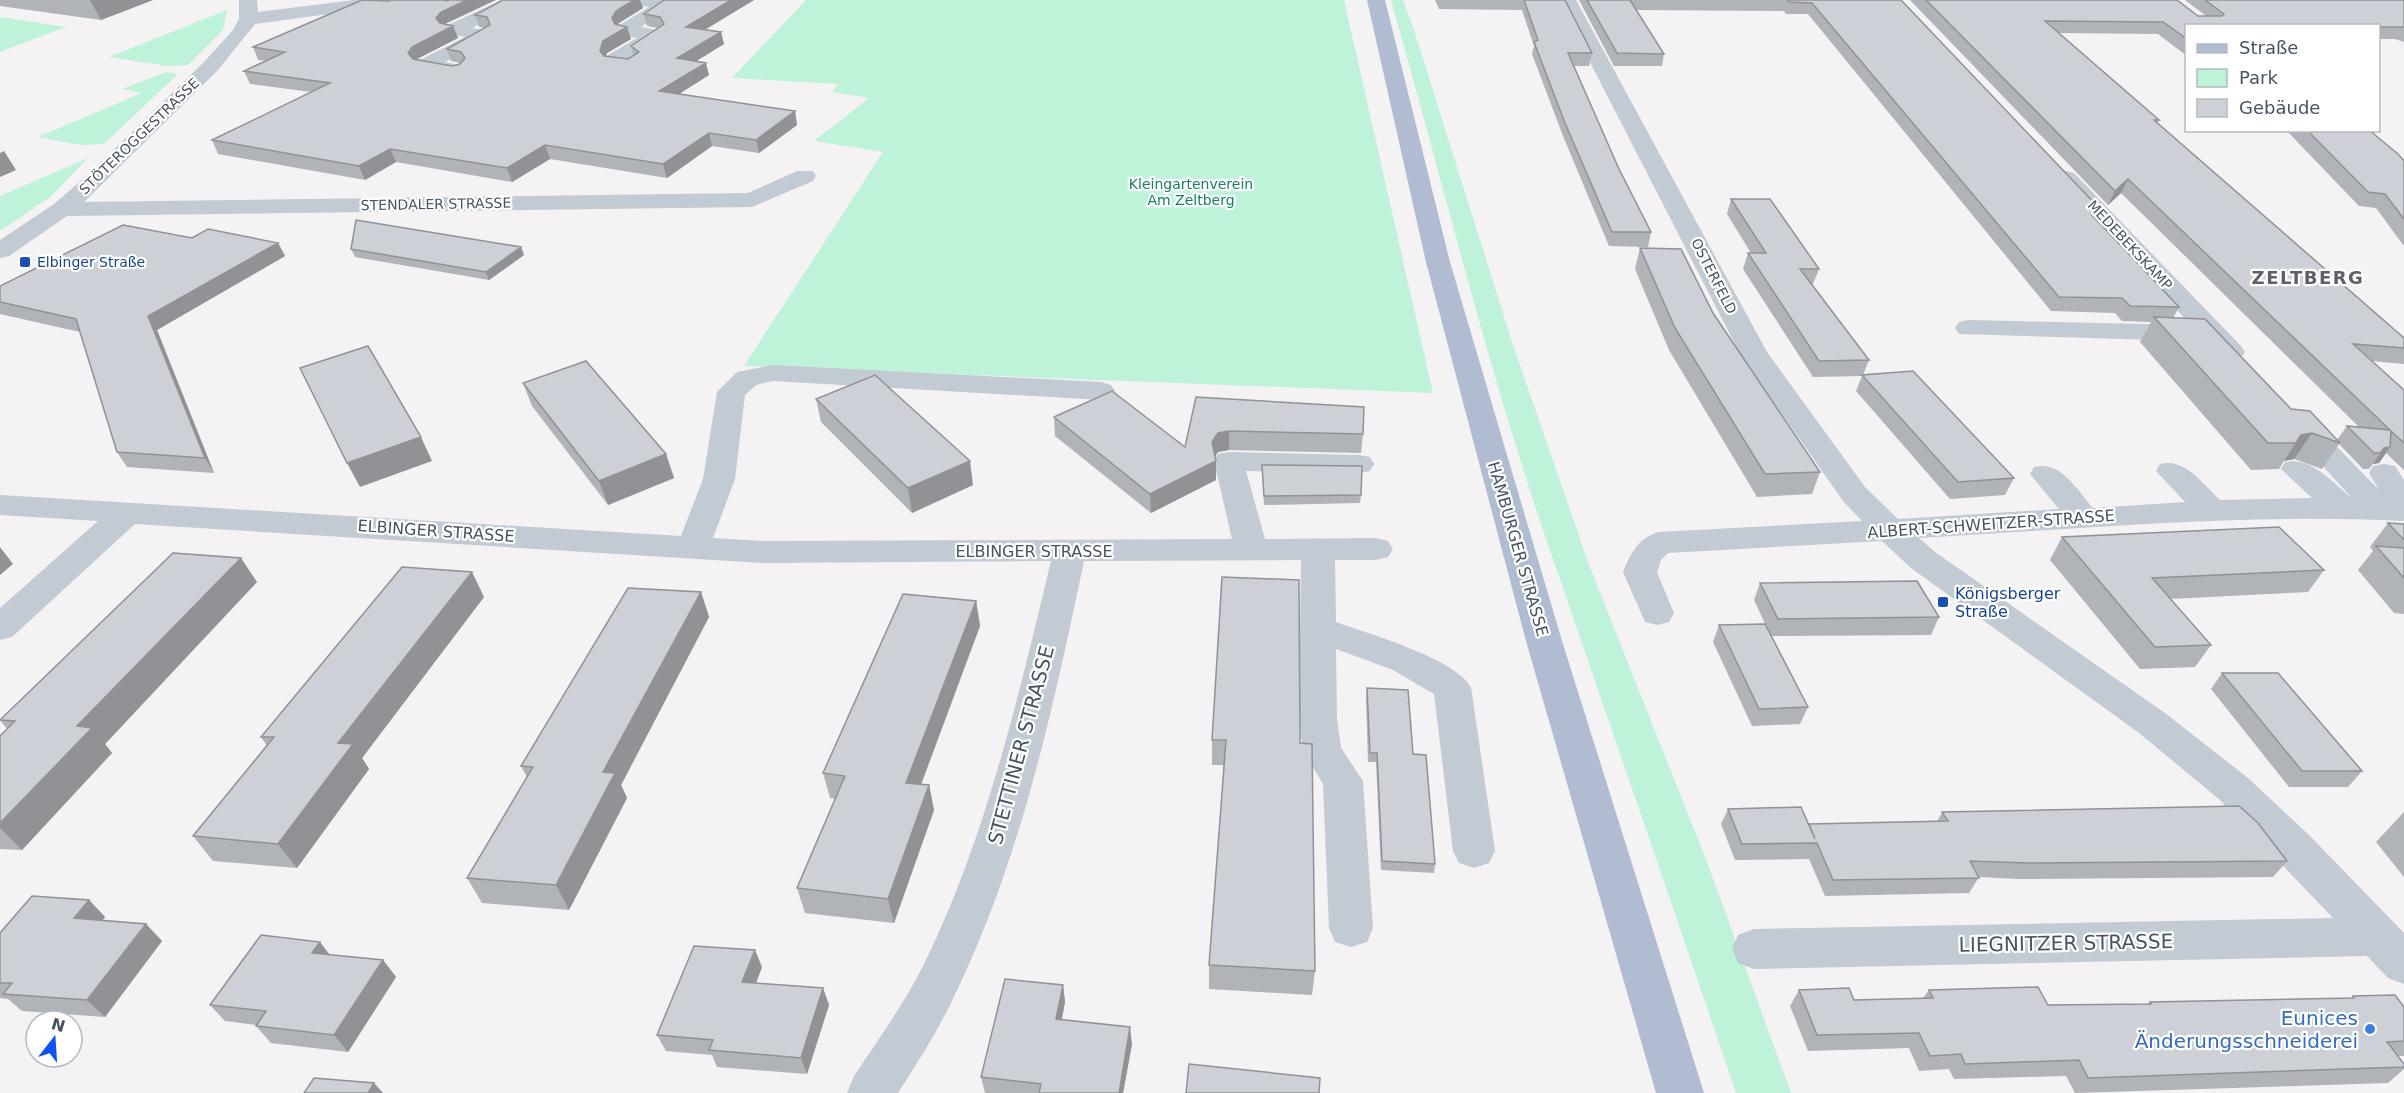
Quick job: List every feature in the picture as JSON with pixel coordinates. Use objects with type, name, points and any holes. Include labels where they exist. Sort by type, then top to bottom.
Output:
[{"type":"main road","name":"HAMBURGER STRASSE","points":[[1376,0],[1438,262],[1540,630],[1680,1093]]},
{"type":"street","points":[[248,10],[395,0]]},
{"type":"street","points":[[458,70],[425,65],[484,35],[452,30],[515,0]]},
{"type":"street","points":[[630,64],[615,62],[615,59],[656,35],[626,31],[627,28],[666,5],[637,0]]},
{"type":"street","name":"OSTERFELD","points":[[1567,0],[1753,352],[1789,406],[1854,494],[1891,531]]},
{"type":"street","name":"STÖTEROGGESTRASSE","points":[[0,251],[62,209],[97,179],[211,66],[241,32],[248,10]]},
{"type":"street","name":"MEDEBEKSKAMP","points":[[2054,165],[2247,369]]},
{"type":"street","name":"STENDALER STRASSE","points":[[62,209],[752,200],[805,176]]},
{"type":"street","points":[[1968,328],[2213,333]]},
{"type":"street","points":[[693,548],[719,479],[731,392],[747,378],[773,373],[1101,391]]},
{"type":"street","points":[[2286,410],[2396,508]]},
{"type":"street","points":[[1252,549],[1231,477],[1229,461],[1359,464]]},
{"type":"street","points":[[2296,469],[2344,508]]},
{"type":"street","points":[[2171,471],[2212,510]]},
{"type":"street","points":[[2384,473],[2396,508]]},
{"type":"street","points":[[2044,474],[2084,517]]},
{"type":"street","name":"ELBINGER STRASSE","points":[[0,505],[762,552],[1376,549]]},
{"type":"street","name":"ALBERT-SCHWEITZER-STRASSE","points":[[1657,613],[1640,572],[1646,556],[1659,543],[1891,531],[2212,510],[2396,508]]},
{"type":"street","points":[[0,628],[128,512]]},
{"type":"street","points":[[1891,531],[1923,560],[2152,723],[2234,789],[2391,950]]},
{"type":"street","points":[[1318,549],[1320,730],[1322,751],[1343,781],[1351,928]]},
{"type":"street","name":"STETTINER STRASSE","points":[[871,1093],[939,981],[990,861],[1020,767],[1070,551]]},
{"type":"street","points":[[1320,630],[1406,661],[1452,687],[1474,851]]},
{"type":"street","name":"LIEGNITZER STRASSE","points":[[1754,949],[2391,950]]},
{"type":"green space","name":"Kleingartenverein Am Zeltberg","points":[[806,0],[1344,0],[1433,393],[744,366],[883,152],[814,141],[869,98],[832,92],[838,84],[732,78]]},
{"type":"green space","points":[[1391,0],[1403,0],[1414,30],[1512,342],[1588,562],[1707,862],[1791,1093],[1736,1093],[1508,421]]},
{"type":"green space","points":[[227,10],[223,30],[188,65],[167,66],[109,57]]},
{"type":"green space","points":[[0,17],[66,27],[0,52]]},
{"type":"green space","points":[[166,72],[178,74],[104,144],[80,145],[38,137],[142,93],[122,89]]},
{"type":"green space","points":[[88,158],[50,197],[0,231],[0,196]]},
{"type":"building","points":[[362,0],[467,0],[441,12],[436,18],[440,23],[453,26],[412,47],[408,53],[413,59],[452,66],[460,64],[465,58],[461,52],[447,49],[490,25],[487,17],[475,15],[503,0],[634,0],[616,11],[612,18],[615,24],[627,27],[603,41],[600,51],[604,56],[628,59],[639,52],[631,46],[664,24],[660,17],[644,14],[664,0],[731,0],[686,27],[721,32],[677,58],[706,63],[659,91],[795,111],[756,140],[709,133],[663,164],[545,145],[507,168],[390,149],[359,166],[212,140],[330,83],[244,71],[285,52],[253,47]]},
{"type":"building","points":[[1524,0],[1565,0],[1592,53],[1568,53],[1619,169],[1651,232],[1612,232],[1565,123],[1534,42],[1538,40]]},
{"type":"building","points":[[1587,0],[1630,0],[1664,54],[1617,53]]},
{"type":"building","points":[[1788,0],[1901,0],[2098,207],[2091,214],[2179,307],[2130,306],[2122,298],[2059,297],[1812,3],[1789,2]]},
{"type":"building","points":[[1926,0],[2177,0],[2198,16],[2222,16],[2224,14],[2205,0],[2404,0],[2404,27],[2380,27],[2380,24],[2185,24],[2185,38],[2163,22],[2045,21],[2159,120],[2154,120],[2404,338],[2404,348],[2353,344],[2404,390],[2404,443],[2391,431],[2390,447],[2384,448],[2380,453],[2374,453],[2347,426],[2390,430],[2128,179],[2115,191]]},
{"type":"building","points":[[2309,132],[2371,132],[2398,154],[2404,161],[2404,219],[2385,194],[2368,192]]},
{"type":"building","points":[[1731,199],[1770,199],[1819,269],[1800,269],[1869,360],[1819,361],[1748,253],[1766,253]]},
{"type":"building","points":[[356,220],[521,247],[486,272],[351,249]]},
{"type":"building","points":[[123,225],[192,238],[208,229],[278,243],[148,316],[205,458],[117,452],[76,319],[0,302],[0,286]]},
{"type":"building","points":[[1640,248],[1681,249],[1713,313],[1820,472],[1765,474],[1675,328]]},
{"type":"building","points":[[2154,317],[2205,319],[2291,409],[2310,411],[2340,443],[2312,433],[2301,435],[2296,443],[2268,443]]},
{"type":"building","points":[[368,346],[421,437],[347,463],[300,368]]},
{"type":"building","points":[[586,361],[666,454],[599,481],[523,383]]},
{"type":"building","points":[[1913,371],[2014,478],[1958,482],[1862,375]]},
{"type":"building","points":[[875,375],[970,461],[908,488],[816,399]]},
{"type":"building","points":[[1112,391],[1185,447],[1196,397],[1364,407],[1363,434],[1229,431],[1218,433],[1212,442],[1216,461],[1150,494],[1054,417]]},
{"type":"building","points":[[1262,465],[1362,466],[1361,495],[1264,496]]},
{"type":"building","points":[[2388,523],[2404,524],[2404,540]]},
{"type":"building","points":[[2279,527],[2324,570],[2152,578],[2211,645],[2155,647],[2062,537]]},
{"type":"building","points":[[2376,546],[2404,548],[2404,578]]},
{"type":"building","points":[[173,553],[241,558],[77,726],[92,728],[0,823],[0,736],[15,721],[0,720]]},
{"type":"building","points":[[402,567],[472,572],[338,743],[353,744],[278,844],[193,836],[274,737],[261,737]]},
{"type":"building","points":[[1222,577],[1299,580],[1300,743],[1312,744],[1315,971],[1209,965],[1226,740],[1212,740]]},
{"type":"building","points":[[1917,581],[1939,617],[1778,619],[1760,583]]},
{"type":"building","points":[[628,588],[701,592],[603,772],[615,773],[556,885],[467,878],[533,767],[521,766]]},
{"type":"building","points":[[903,594],[976,601],[906,783],[929,785],[888,899],[797,888],[845,776],[823,773]]},
{"type":"building","points":[[1765,624],[1808,707],[1759,709],[1719,625]]},
{"type":"building","points":[[2222,673],[2278,673],[2362,771],[2302,771]]},
{"type":"building","points":[[1367,688],[1408,690],[1413,754],[1426,755],[1435,864],[1382,861],[1377,753],[1370,753]]},
{"type":"building","points":[[2239,806],[2258,823],[2287,861],[2029,863],[1970,861],[1979,878],[1833,880],[1817,843],[1742,844],[1728,809],[1801,807],[1815,839],[1809,824],[1948,821],[1942,812]]},
{"type":"building","points":[[32,896],[89,900],[74,918],[146,924],[87,1000],[3,994],[12,983],[0,983],[0,933]]},
{"type":"building","points":[[261,935],[320,942],[312,953],[383,960],[334,1035],[256,1026],[266,1011],[210,1005]]},
{"type":"building","points":[[694,946],[755,950],[742,982],[823,988],[801,1058],[709,1050],[713,1040],[657,1035]]},
{"type":"building","points":[[1005,979],[1063,985],[1056,1019],[1130,1027],[1119,1093],[1039,1093],[1041,1084],[981,1077]]},
{"type":"building","points":[[2038,987],[2048,1005],[2151,1004],[2150,1002],[2354,998],[2353,996],[2395,995],[2404,1007],[2404,1041],[2387,1042],[2404,1067],[2088,1078],[2079,1060],[1965,1064],[1961,1054],[1930,1056],[1919,1033],[1817,1035],[1799,990],[1849,988],[1854,1000],[1933,998],[1929,990]]},
{"type":"building","points":[[1189,1064],[1320,1078],[1319,1093],[1186,1093]]},
{"type":"building","points":[[314,1078],[374,1083],[368,1093],[304,1093]]},
{"type":"place","name":"Elbinger Straße","points":[[25,262]]},
{"type":"place","name":"Königsberger Straße","points":[[1943,602]]},
{"type":"place","name":"Eunices Änderungsschneiderei","points":[[2370,1029]]},
{"type":"district","name":"ZELTBERG","points":[[2308,277]]}]
